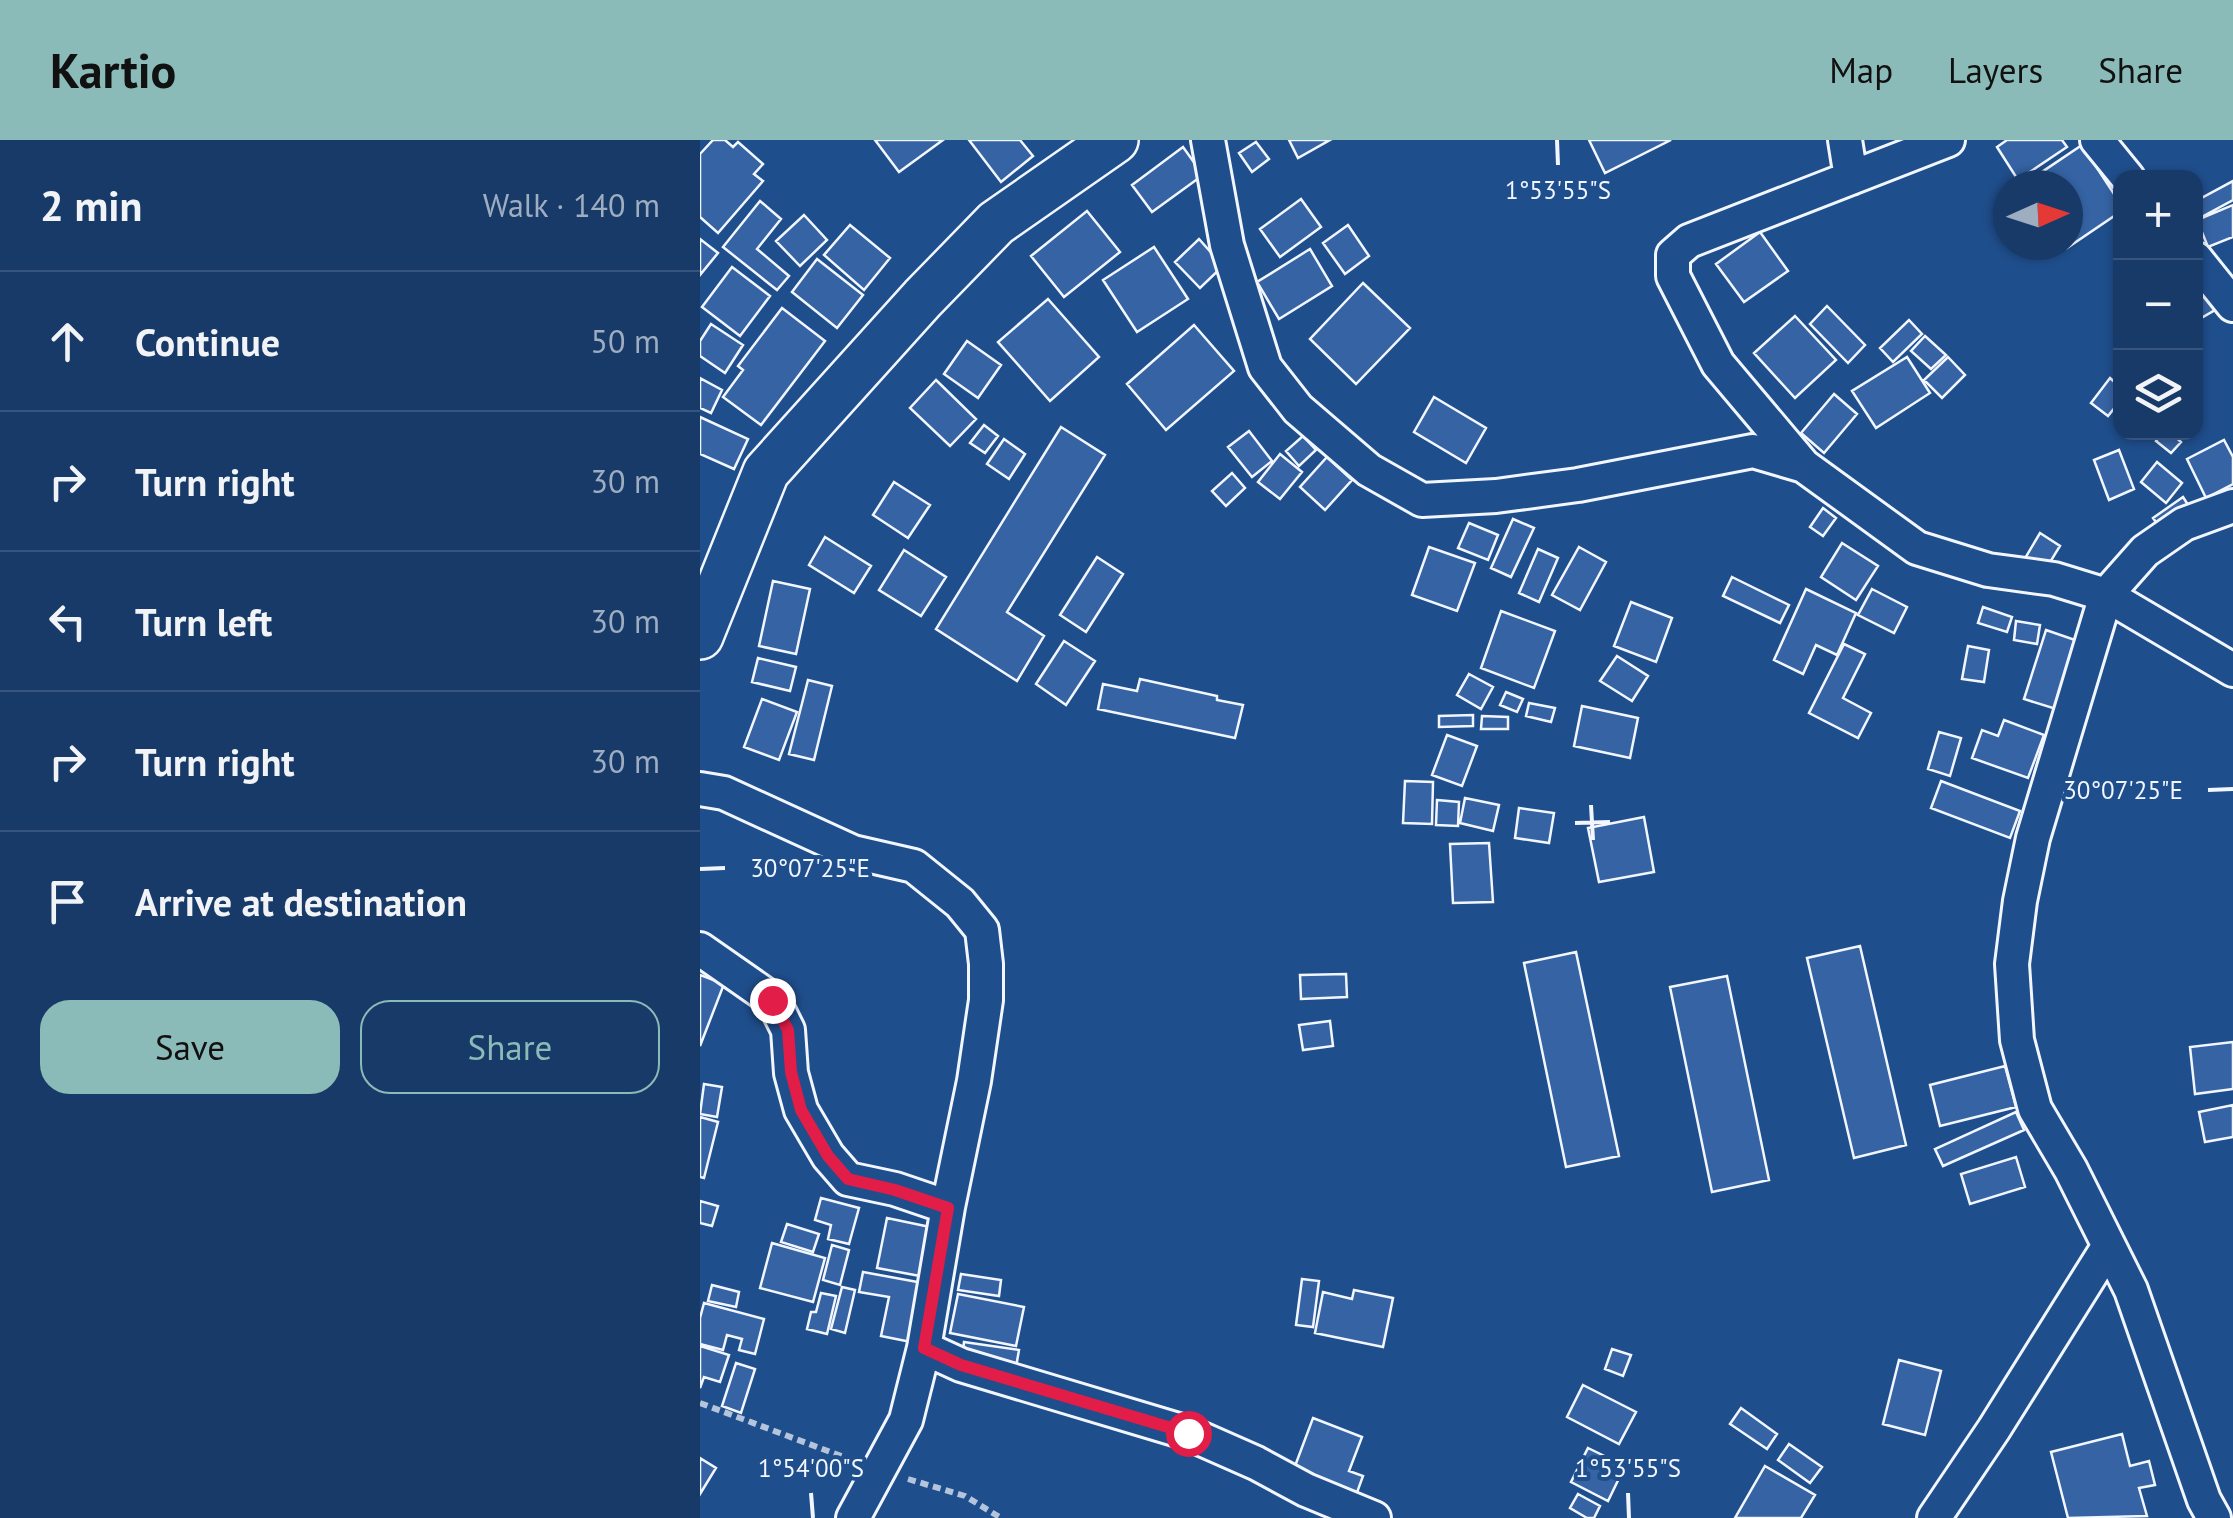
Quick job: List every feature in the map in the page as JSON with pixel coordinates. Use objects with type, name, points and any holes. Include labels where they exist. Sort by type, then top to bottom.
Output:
[{"type":"main road","points":[[700,636],[766,472],[996,223],[1114,140]]},
{"type":"street","points":[[1208,140],[1227,245],[1265,366],[1298,409],[1355,458],[1422,500],[1496,496],[1578,485],[1753,451],[1804,466]]},
{"type":"street","points":[[1845,140],[1851,178]]},
{"type":"street","points":[[1948,140],[1690,241],[1672,255],[1672,276],[1718,364],[1804,466],[1917,548],[1988,570],[2054,579],[2106,595],[2233,670]]},
{"type":"street","points":[[2097,140],[2121,170]]},
{"type":"street","points":[[2203,269],[2233,305]]},
{"type":"street","points":[[2214,1518],[2204,1500],[2131,1290],[2071,1170],[2035,1109],[2017,1040],[2012,964],[2034,838],[2106,595],[2145,551],[2184,524],[2233,506]]},
{"type":"street","points":[[700,789],[724,793],[853,852],[914,866],[960,903],[982,930],[986,1000],[966,1130],[924,1348],[906,1420],[852,1518]]},
{"type":"street","points":[[700,949],[772,1000],[788,1030],[791,1072],[801,1110],[828,1156],[848,1179],[948,1208]]},
{"type":"street","points":[[1934,1518],[2108,1246]]},
{"type":"street","points":[[924,1348],[961,1365],[1188,1433],[1374,1518]]},
{"type":"building","points":[[713,140],[725,140],[733,147],[738,142],[763,164],[754,174],[763,181],[718,233],[700,217],[700,154]]},
{"type":"building","points":[[875,140],[943,140],[899,172]]},
{"type":"building","points":[[969,140],[1020,140],[1033,156],[1001,182]]},
{"type":"building","points":[[1289,140],[1330,140],[1298,158]]},
{"type":"building","points":[[1589,140],[1671,140],[1605,173]]},
{"type":"building","points":[[2007,140],[2062,140],[2067,147],[2033,170],[2012,170],[1997,147]]},
{"type":"building","points":[[1256,142],[1269,159],[1252,172],[1239,153]]},
{"type":"building","points":[[2082,145],[2113,192],[2113,217],[2083,237],[2083,170],[2045,170]]},
{"type":"building","points":[[1183,147],[1203,175],[1152,212],[1132,185]]},
{"type":"building","points":[[2233,181],[2233,200],[2203,216],[2203,197]]},
{"type":"building","points":[[1301,199],[1321,227],[1280,257],[1260,229]]},
{"type":"building","points":[[760,201],[781,219],[757,249],[789,276],[777,290],[723,247]]},
{"type":"building","points":[[2233,205],[2233,237],[2208,247],[2203,218]]},
{"type":"building","points":[[1087,211],[1120,252],[1064,297],[1031,256]]},
{"type":"building","points":[[804,215],[827,240],[800,266],[776,241]]},
{"type":"building","points":[[850,225],[890,258],[864,290],[824,255]]},
{"type":"building","points":[[1348,225],[1369,256],[1345,274],[1323,243]]},
{"type":"building","points":[[1760,232],[1788,271],[1744,302],[1716,264]]},
{"type":"building","points":[[700,239],[718,253],[700,275]]},
{"type":"building","points":[[1199,239],[1223,266],[1200,288],[1175,262]]},
{"type":"building","points":[[1154,247],[1188,299],[1137,332],[1103,280]]},
{"type":"building","points":[[1310,249],[1332,286],[1279,319],[1257,282]]},
{"type":"building","points":[[817,259],[863,295],[837,328],[792,292]]},
{"type":"building","points":[[732,267],[770,296],[740,336],[702,307]]},
{"type":"building","points":[[1363,283],[1410,328],[1356,384],[1310,339]]},
{"type":"building","points":[[2203,290],[2215,310],[2203,317]]},
{"type":"building","points":[[1048,299],[1099,357],[1050,401],[998,342]]},
{"type":"building","points":[[1827,306],[1865,345],[1848,363],[1810,324]]},
{"type":"building","points":[[782,308],[825,341],[761,425],[723,397],[743,370],[738,366]]},
{"type":"building","points":[[1795,316],[1836,360],[1795,398],[1754,353]]},
{"type":"building","points":[[1909,320],[1922,334],[1893,362],[1880,348]]},
{"type":"building","points":[[711,324],[743,345],[725,373],[700,356],[700,341]]},
{"type":"building","points":[[1194,325],[1234,371],[1166,430],[1127,384]]},
{"type":"building","points":[[1925,336],[1946,355],[1931,369],[1911,351]]},
{"type":"building","points":[[967,341],[1001,365],[978,398],[944,374]]},
{"type":"building","points":[[1907,357],[1930,393],[1876,428],[1852,391]]},
{"type":"building","points":[[1948,357],[1965,375],[1942,398],[1924,380]]},
{"type":"building","points":[[700,378],[722,390],[711,413],[700,408]]},
{"type":"building","points":[[2110,378],[2113,410],[2108,416],[2091,403]]},
{"type":"building","points":[[936,380],[976,419],[950,446],[910,408]]},
{"type":"building","points":[[1834,394],[1857,414],[1824,453],[1801,433]]},
{"type":"building","points":[[1434,397],[1486,428],[1466,463],[1414,432]]},
{"type":"building","points":[[700,417],[748,439],[734,469],[700,454]]},
{"type":"building","points":[[984,425],[998,436],[985,453],[970,443]]},
{"type":"building","points":[[1061,427],[1105,455],[1007,612],[1044,636],[1017,681],[936,629]]},
{"type":"building","points":[[1249,431],[1272,461],[1252,477],[1228,447]]},
{"type":"building","points":[[1303,436],[1316,450],[1299,466],[1286,451]]},
{"type":"building","points":[[1004,439],[1025,454],[1009,479],[987,464]]},
{"type":"building","points":[[2179,440],[2181,442],[2171,453],[2156,441]]},
{"type":"building","points":[[2224,440],[2233,457],[2233,484],[2206,498],[2187,459]]},
{"type":"building","points":[[2119,450],[2134,489],[2109,500],[2094,460]]},
{"type":"building","points":[[1280,454],[1302,472],[1280,499],[1258,482]]},
{"type":"building","points":[[1327,457],[1352,480],[1325,510],[1300,487]]},
{"type":"building","points":[[2157,462],[2182,483],[2166,503],[2141,482]]},
{"type":"building","points":[[1232,473],[1245,488],[1226,506],[1212,491]]},
{"type":"building","points":[[894,482],[930,505],[908,538],[873,515]]},
{"type":"building","points":[[2183,497],[2190,508],[2161,529],[2153,518]]},
{"type":"building","points":[[1823,508],[1836,518],[1823,536],[1810,527]]},
{"type":"building","points":[[1513,519],[1534,528],[1511,577],[1491,568]]},
{"type":"building","points":[[1469,523],[1498,535],[1488,560],[1458,548]]},
{"type":"building","points":[[2040,533],[2060,546],[2044,572],[2024,560]]},
{"type":"building","points":[[825,537],[871,566],[854,593],[809,565]]},
{"type":"building","points":[[1842,543],[1878,566],[1856,600],[1821,577]]},
{"type":"building","points":[[1429,547],[1475,563],[1457,611],[1412,595]]},
{"type":"building","points":[[1579,547],[1606,562],[1580,610],[1552,595]]},
{"type":"building","points":[[1538,549],[1558,558],[1539,602],[1519,593]]},
{"type":"building","points":[[904,550],[946,577],[921,616],[879,590]]},
{"type":"building","points":[[1097,557],[1123,574],[1086,632],[1060,615]]},
{"type":"building","points":[[1732,577],[1789,605],[1780,623],[1723,596]]},
{"type":"building","points":[[773,581],[810,589],[796,654],[759,646]]},
{"type":"building","points":[[1806,589],[1856,613],[1837,655],[1816,645],[1803,674],[1774,660]]},
{"type":"building","points":[[1872,589],[1907,607],[1894,633],[1858,615]]},
{"type":"building","points":[[1631,602],[1672,618],[1656,662],[1614,646]]},
{"type":"building","points":[[1983,607],[2012,617],[2007,632],[1978,623]]},
{"type":"building","points":[[1501,611],[1555,631],[1534,688],[1481,668]]},
{"type":"building","points":[[2016,621],[2040,625],[2037,644],[2014,640]]},
{"type":"building","points":[[2046,630],[2078,641],[2056,709],[2024,699]]},
{"type":"building","points":[[1064,641],[1095,661],[1066,705],[1036,684]]},
{"type":"building","points":[[1844,644],[1865,654],[1843,698],[1871,713],[1858,738],[1809,713]]},
{"type":"building","points":[[1968,646],[1989,650],[1984,682],[1962,679]]},
{"type":"building","points":[[1617,656],[1648,676],[1632,701],[1600,681]]},
{"type":"building","points":[[758,658],[796,667],[790,691],[752,682]]},
{"type":"building","points":[[1469,674],[1493,687],[1481,709],[1457,695]]},
{"type":"building","points":[[1140,679],[1243,705],[1235,738],[1098,709],[1103,684],[1137,691]]},
{"type":"building","points":[[808,680],[832,686],[814,760],[789,754]]},
{"type":"building","points":[[1506,692],[1523,699],[1517,712],[1500,705]]},
{"type":"building","points":[[762,699],[797,712],[779,760],[744,747]]},
{"type":"building","points":[[1529,703],[1555,708],[1551,722],[1526,716]]},
{"type":"building","points":[[1582,706],[1638,718],[1630,758],[1574,746]]},
{"type":"building","points":[[1473,715],[1473,726],[1439,727],[1439,716]]},
{"type":"building","points":[[1482,716],[1508,717],[1508,729],[1481,729]]},
{"type":"building","points":[[2004,720],[2044,735],[2028,778],[1972,758],[1982,730],[1998,736]]},
{"type":"building","points":[[1939,732],[1961,738],[1950,776],[1928,769]]},
{"type":"building","points":[[1447,735],[1477,746],[1462,786],[1432,775]]},
{"type":"building","points":[[1405,781],[1433,782],[1432,824],[1403,823]]},
{"type":"building","points":[[1941,781],[2020,811],[2010,838],[1931,808]]},
{"type":"building","points":[[1465,798],[1499,805],[1493,831],[1460,823]]},
{"type":"building","points":[[1437,800],[1459,802],[1458,826],[1436,825]]},
{"type":"building","points":[[1519,808],[1554,813],[1549,843],[1515,838]]},
{"type":"building","points":[[1644,817],[1654,872],[1599,882],[1588,828]]},
{"type":"building","points":[[1489,843],[1493,902],[1453,903],[1450,844]]},
{"type":"building","points":[[1860,946],[1906,1145],[1854,1158],[1807,958]]},
{"type":"building","points":[[1576,952],[1619,1156],[1566,1167],[1524,963]]},
{"type":"building","points":[[1346,974],[1347,997],[1301,999],[1300,975]]},
{"type":"building","points":[[700,975],[724,984],[700,1046]]},
{"type":"building","points":[[1727,976],[1769,1180],[1712,1192],[1670,987]]},
{"type":"building","points":[[1330,1021],[1333,1046],[1303,1050],[1299,1025]]},
{"type":"building","points":[[2233,1042],[2233,1089],[2195,1094],[2190,1047]]},
{"type":"building","points":[[2005,1066],[2016,1107],[1940,1126],[1930,1085]]},
{"type":"building","points":[[704,1084],[722,1087],[717,1117],[700,1114]]},
{"type":"building","points":[[2233,1105],[2233,1137],[2205,1142],[2199,1112]]},
{"type":"building","points":[[2016,1112],[2024,1130],[1943,1166],[1935,1149]]},
{"type":"building","points":[[700,1117],[718,1122],[704,1178],[700,1177]]},
{"type":"building","points":[[2016,1157],[2025,1187],[1970,1204],[1961,1174]]},
{"type":"building","points":[[821,1198],[859,1208],[849,1244],[828,1239],[831,1225],[815,1220]]},
{"type":"building","points":[[700,1201],[718,1206],[712,1226],[700,1223]]},
{"type":"building","points":[[887,1218],[930,1227],[920,1276],[877,1268]]},
{"type":"building","points":[[787,1224],[819,1234],[813,1252],[781,1242]]},
{"type":"building","points":[[772,1243],[825,1258],[813,1302],[760,1288]]},
{"type":"building","points":[[832,1245],[849,1250],[840,1285],[823,1280]]},
{"type":"building","points":[[863,1272],[923,1283],[911,1342],[881,1336],[889,1297],[859,1292]]},
{"type":"building","points":[[961,1274],[1001,1280],[999,1296],[958,1290]]},
{"type":"building","points":[[1302,1279],[1319,1281],[1313,1327],[1296,1325]]},
{"type":"building","points":[[712,1285],[739,1292],[736,1307],[708,1301]]},
{"type":"building","points":[[842,1287],[855,1290],[845,1333],[831,1329]]},
{"type":"building","points":[[1354,1290],[1393,1298],[1383,1347],[1315,1333],[1323,1292],[1352,1299]]},
{"type":"building","points":[[821,1293],[836,1296],[827,1334],[807,1329]]},
{"type":"building","points":[[958,1294],[1024,1307],[1016,1346],[950,1333]]},
{"type":"building","points":[[704,1303],[764,1319],[755,1354],[739,1350],[742,1339],[727,1335],[723,1350],[700,1344]]},
{"type":"building","points":[[964,1342],[1019,1350],[1016,1367],[962,1359]]},
{"type":"building","points":[[700,1346],[729,1355],[720,1382],[704,1377],[700,1388]]},
{"type":"building","points":[[1612,1349],[1631,1355],[1623,1376],[1605,1369]]},
{"type":"building","points":[[1899,1360],[1941,1371],[1925,1435],[1883,1424]]},
{"type":"building","points":[[736,1363],[755,1369],[741,1413],[722,1406]]},
{"type":"building","points":[[1583,1385],[1636,1412],[1619,1444],[1567,1417]]},
{"type":"building","points":[[1741,1408],[1777,1434],[1767,1449],[1730,1424]]},
{"type":"building","points":[[1313,1418],[1362,1437],[1349,1471],[1363,1476],[1355,1498],[1292,1474]]},
{"type":"building","points":[[2122,1434],[2130,1466],[2149,1461],[2155,1485],[2139,1488],[2147,1516],[2068,1518],[2051,1452]]},
{"type":"building","points":[[1789,1444],[1822,1467],[1810,1483],[1778,1460]]},
{"type":"building","points":[[1588,1448],[1625,1466],[1608,1501],[1571,1482]]},
{"type":"building","points":[[700,1458],[716,1468],[700,1494]]},
{"type":"building","points":[[1765,1466],[1815,1495],[1801,1518],[1735,1518]]},
{"type":"building","points":[[1578,1494],[1600,1506],[1594,1518],[1570,1508]]},
{"type":"route","points":[[772,1000],[788,1030],[791,1072],[801,1110],[828,1156],[848,1179],[948,1208],[924,1348],[961,1365],[1188,1433]]}]
